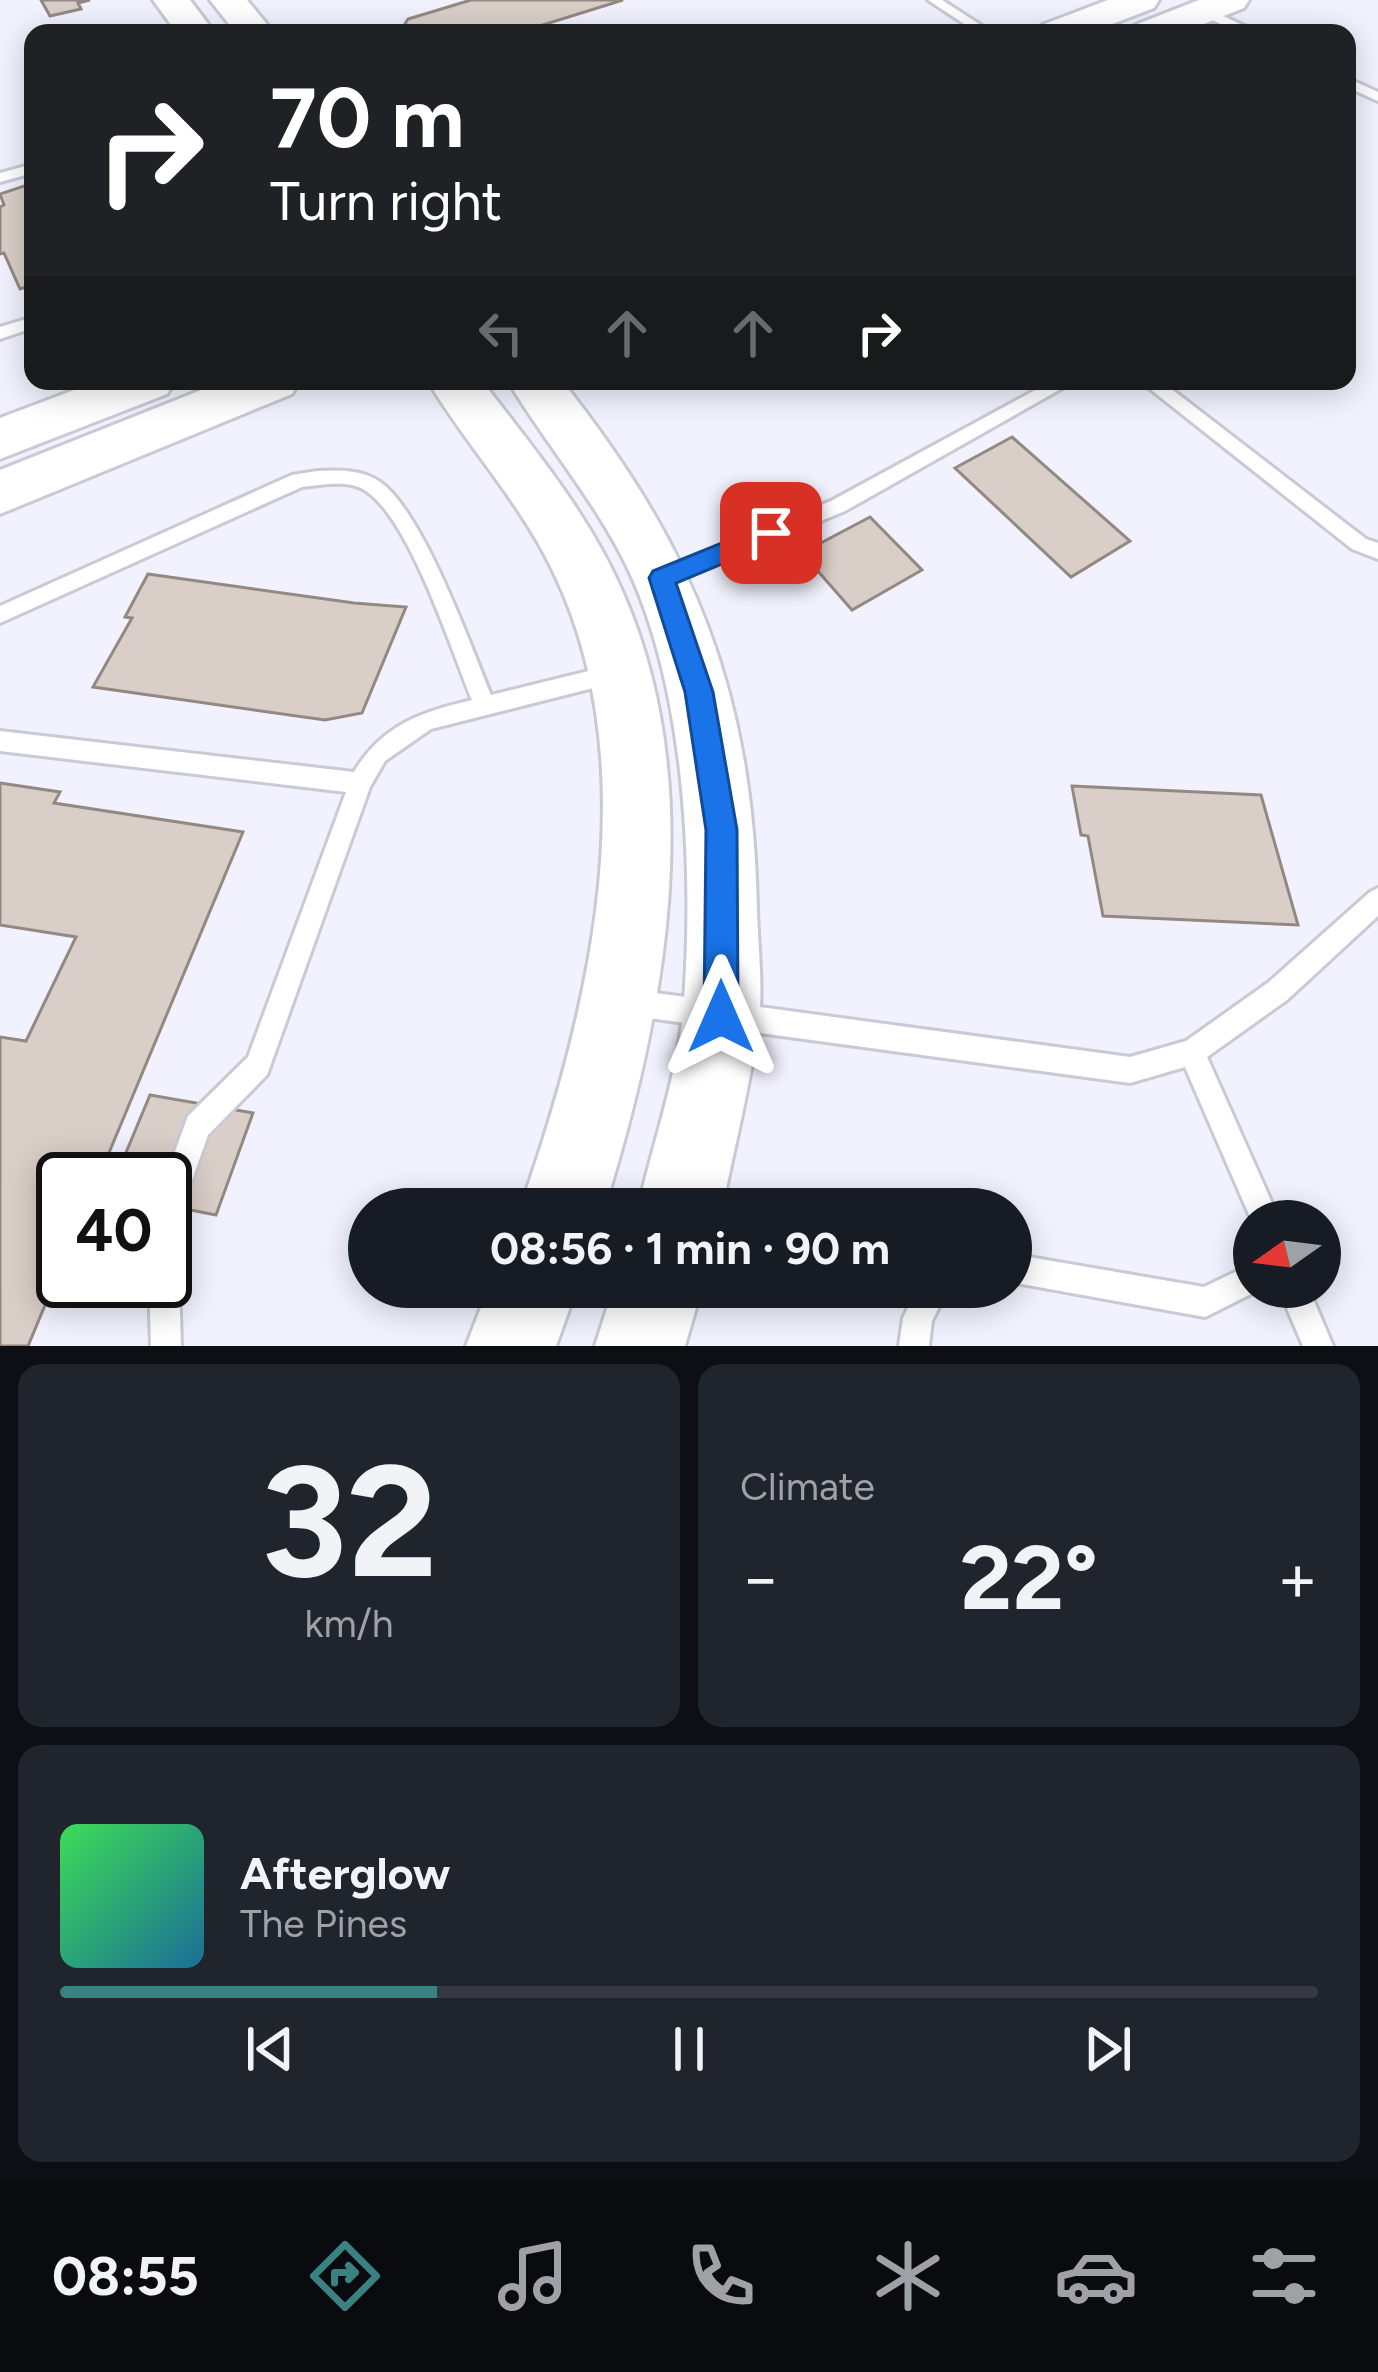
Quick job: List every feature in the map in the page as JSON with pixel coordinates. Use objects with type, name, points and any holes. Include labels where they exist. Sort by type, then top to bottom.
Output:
[{"type":"street","points":[[227,0],[247,24]]},
{"type":"street","points":[[1078,24],[1141,0]]},
{"type":"street","points":[[1166,24],[1206,4]]},
{"type":"street","points":[[0,440],[125,390]]},
{"type":"street","points":[[0,493],[252,390]]},
{"type":"street","points":[[460,390],[563,532],[596,597],[619,672],[636,800],[634,888],[620,1000],[570,1188]]},
{"type":"street","points":[[541,390],[579,440],[662,578],[699,692],[722,830],[721,1017],[684,1188]]},
{"type":"street","points":[[511,1346],[525,1308]]},
{"type":"street","points":[[640,1346],[652,1308]]},
{"type":"lane","points":[[934,0],[973,24]]},
{"type":"lane","points":[[1206,4],[1236,24]]},
{"type":"lane","points":[[662,578],[838,506],[1050,390]]},
{"type":"lane","points":[[1161,390],[1359,544],[1378,551]]},
{"type":"lane","points":[[0,615],[299,480],[344,477],[374,485],[404,520],[485,706]]},
{"type":"lane","points":[[189,1152],[198,1126],[258,1066],[360,783],[377,754],[425,721],[619,672]]},
{"type":"lane","points":[[0,741],[360,783]]},
{"type":"lane","points":[[620,1000],[1130,1070],[1192,1052],[1277,992],[1378,900]]},
{"type":"lane","points":[[1192,1052],[1257,1200]]},
{"type":"lane","points":[[1032,1272],[1205,1301],[1233,1288]]},
{"type":"lane","points":[[165,1308],[166,1346]]},
{"type":"lane","points":[[914,1346],[923,1308]]},
{"type":"lane","points":[[1302,1308],[1318,1346]]},
{"type":"building","points":[[41,0],[90,0],[78,3],[81,9],[50,16]]},
{"type":"building","points":[[471,0],[623,0],[546,24],[405,24],[408,19]]},
{"type":"building","points":[[24,186],[24,288],[20,289],[4,253],[0,254],[0,207],[4,205],[0,194]]},
{"type":"building","points":[[1012,437],[1130,541],[1071,577],[955,468]]},
{"type":"building","points":[[870,517],[922,570],[852,610],[802,553]]},
{"type":"building","points":[[148,574],[406,607],[362,713],[325,720],[93,687],[132,618],[125,617]]},
{"type":"building","points":[[0,783],[60,792],[54,803],[243,832],[109,1152],[36,1152],[36,1308],[44,1308],[28,1346],[0,1346],[0,1037],[26,1041],[76,937],[0,925]]},
{"type":"building","points":[[1072,786],[1261,795],[1298,925],[1103,916],[1088,836],[1081,835]]},
{"type":"building","points":[[150,1095],[253,1113],[216,1215],[192,1210],[192,1152],[126,1152]]},
{"type":"route","points":[[721,1017],[722,830],[699,692],[662,578],[771,533]]}]
